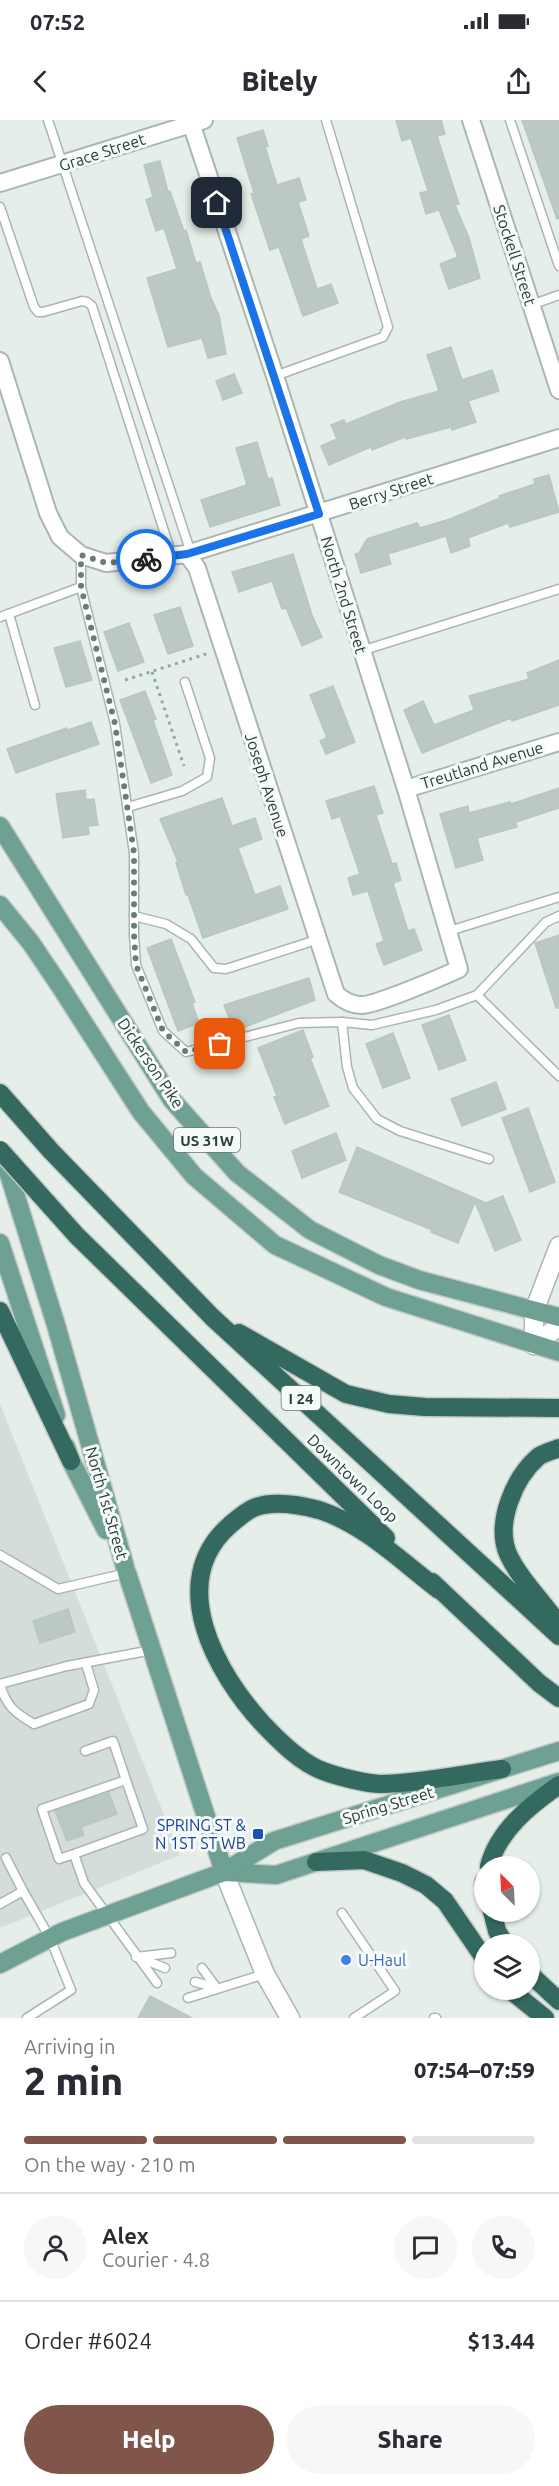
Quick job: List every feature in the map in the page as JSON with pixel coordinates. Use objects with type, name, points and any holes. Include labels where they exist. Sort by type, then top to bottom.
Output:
[{"type":"highway","name":"Downtown Loop","points":[[0,1092],[51,1151],[212,1317],[559,1636]]},
{"type":"highway","name":"Downtown Loop","points":[[0,1150],[77,1236],[439,1590],[539,1683],[559,1698]]},
{"type":"highway","points":[[0,1311],[71,1461]]},
{"type":"highway","points":[[212,1317],[346,1394],[389,1404],[425,1407],[559,1408]]},
{"type":"highway","points":[[559,1448],[540,1455],[523,1473],[510,1497],[505,1528],[507,1552],[522,1578],[559,1625]]},
{"type":"highway","points":[[439,1590],[356,1527],[319,1510],[285,1504],[255,1507],[235,1520],[214,1539],[202,1565],[199,1589],[201,1611],[210,1645],[227,1678],[254,1714],[282,1744],[322,1771],[379,1784],[502,1769]]},
{"type":"highway","points":[[491,1856],[493,1849],[532,1803],[559,1784]]},
{"type":"highway","points":[[316,1862],[364,1860],[402,1873],[426,1885],[445,1901],[474,1943]]},
{"type":"highway","points":[[540,1983],[559,2001]]},
{"type":"highway","points":[[522,2000],[544,2018]]},
{"type":"main road","name":"Dickerson Pike","points":[[0,826],[172,1100],[237,1173],[310,1230],[379,1265],[419,1280],[559,1317]]},
{"type":"main road","name":"Dickerson Pike","points":[[0,905],[31,942],[141,1112],[194,1176],[275,1245],[386,1297],[559,1352]]},
{"type":"main road","name":"North 1st Street","points":[[0,1145],[56,1325],[125,1567],[71,1461],[0,1243]]},
{"type":"main road","name":"North 1st Street","points":[[127,1573],[224,1872]]},
{"type":"main road","name":"Spring Street","points":[[0,1964],[50,1938],[224,1872],[274,1841],[559,1751]]},
{"type":"main road","name":"Spring Street","points":[[224,1872],[276,1875],[559,1784]]},
{"type":"street","name":"Stockell Street","points":[[471,120],[559,390]]},
{"type":"street","name":"Grace Street","points":[[0,183],[195,121]]},
{"type":"street","name":"North 2nd Street","points":[[195,121],[406,789],[446,932],[459,969]]},
{"type":"street","points":[[0,361],[48,513],[60,537],[81,555],[106,563],[183,554]]},
{"type":"street","name":"Berry Street","points":[[183,554],[319,514],[559,438]]},
{"type":"street","name":"Joseph Avenue","points":[[183,554],[197,568],[316,940],[336,994],[344,1001],[363,1006],[440,979],[459,969]]},
{"type":"street","name":"Treutland Avenue","points":[[406,789],[559,742]]},
{"type":"street","points":[[534,1345],[534,1311],[559,1246]]},
{"type":"street","points":[[534,1345],[559,1326]]},
{"type":"street","name":"North 1st Street","points":[[224,1872],[265,1974],[290,2018]]},
{"type":"lane","points":[[48,120],[183,554]]},
{"type":"lane","points":[[274,376],[383,338],[388,327],[326,120]]},
{"type":"lane","points":[[510,120],[559,266]]},
{"type":"lane","points":[[0,207],[34,307],[38,312],[82,301],[92,306],[183,554]]},
{"type":"lane","points":[[531,305],[559,295]]},
{"type":"lane","points":[[81,555],[81,587],[115,724],[128,807],[134,853],[136,965],[163,1031],[186,1052],[299,1023],[342,1022],[372,1025],[436,1010],[477,995],[546,922],[559,916]]},
{"type":"lane","points":[[35,705],[4,615],[81,587]]},
{"type":"lane","points":[[361,651],[559,589]]},
{"type":"lane","points":[[128,807],[182,791],[207,777],[210,758],[185,682]]},
{"type":"lane","points":[[446,932],[559,897]]},
{"type":"lane","points":[[134,916],[166,924],[191,939],[214,968],[226,969],[316,940]]},
{"type":"lane","points":[[477,995],[559,1076]]},
{"type":"lane","points":[[342,1022],[346,1067],[353,1088],[377,1119],[400,1131],[489,1159]]},
{"type":"lane","points":[[0,1555],[58,1589],[127,1573]]},
{"type":"lane","points":[[86,1664],[94,1690],[89,1704],[34,1724],[19,1715],[4,1700],[0,1684],[67,1666],[152,1650]]},
{"type":"lane","points":[[85,1751],[113,1741],[143,1829],[59,1859],[42,1809],[126,1780]]},
{"type":"lane","points":[[74,1854],[84,1884],[157,1983]]},
{"type":"lane","points":[[6,1858],[22,1891],[50,1938],[71,1990],[27,2018]]},
{"type":"lane","points":[[0,1904],[22,1891]]},
{"type":"lane","points":[[342,1913],[395,1991],[354,2018]]},
{"type":"lane","points":[[136,1957],[171,1953]]},
{"type":"lane","points":[[136,1957],[165,1968]]},
{"type":"lane","points":[[202,1968],[216,1987]]},
{"type":"lane","points":[[188,1998],[216,1987],[265,1974]]},
{"type":"lane","points":[[195,1982],[216,1987]]},
{"type":"path","points":[[124,680],[216,651]]},
{"type":"path","points":[[152,672],[184,766]]},
{"type":"shaded area","points":[[0,1404],[180,1855],[0,1928]]},
{"type":"building","points":[[396,120],[441,120],[445,134],[437,136],[459,204],[455,205],[469,238],[480,278],[449,289],[440,264],[458,257],[439,210],[426,214],[420,193],[428,191],[411,138],[402,141]]},
{"type":"building","points":[[522,120],[559,120],[559,218],[557,219]]},
{"type":"building","points":[[263,130],[268,146],[265,147],[277,185],[299,178],[306,200],[298,202],[309,236],[301,239],[317,289],[331,284],[338,303],[303,316],[279,247],[270,250],[251,194],[254,193],[237,138]]},
{"type":"building","points":[[160,161],[168,192],[170,191],[184,231],[186,230],[196,263],[200,262],[219,315],[226,354],[208,358],[202,338],[168,347],[147,278],[177,269],[164,228],[156,231],[146,200],[153,197],[144,165]]},
{"type":"building","points":[[451,347],[462,380],[492,370],[499,391],[468,401],[476,422],[452,430],[451,427],[406,439],[405,437],[372,450],[371,447],[329,465],[321,446],[337,439],[331,425],[344,420],[346,424],[400,402],[439,391],[427,355]]},
{"type":"building","points":[[234,374],[242,393],[223,400],[216,381]]},
{"type":"building","points":[[257,442],[268,479],[272,478],[280,505],[210,527],[201,500],[247,485],[236,448]]},
{"type":"building","points":[[549,475],[559,512],[510,527],[508,523],[468,538],[470,546],[451,553],[446,536],[388,554],[391,564],[361,573],[355,554],[359,553],[367,539],[417,523],[420,528],[450,519],[500,498],[499,496],[535,484],[534,479]]},
{"type":"building","points":[[293,554],[312,615],[322,637],[302,646],[286,608],[282,609],[272,581],[239,592],[232,572]]},
{"type":"building","points":[[180,607],[193,646],[168,654],[154,615]]},
{"type":"building","points":[[129,623],[144,662],[118,671],[104,632]]},
{"type":"building","points":[[80,641],[92,680],[66,687],[54,648]]},
{"type":"building","points":[[559,660],[559,705],[512,721],[511,718],[422,753],[404,710],[423,701],[434,725],[474,710],[469,696],[529,679],[527,673]]},
{"type":"building","points":[[333,686],[355,742],[326,754],[320,741],[327,738],[310,695]]},
{"type":"building","points":[[145,691],[156,719],[153,720],[172,775],[151,783],[120,700]]},
{"type":"building","points":[[91,722],[99,744],[16,773],[7,749]]},
{"type":"building","points":[[374,786],[383,813],[376,815],[392,864],[396,863],[401,880],[393,883],[408,931],[414,929],[422,950],[384,965],[376,944],[384,941],[368,891],[353,895],[348,878],[360,874],[340,816],[332,819],[326,801]]},
{"type":"building","points":[[559,788],[559,808],[516,822],[517,827],[477,838],[483,860],[456,868],[440,814],[468,806],[469,813],[510,802],[511,804]]},
{"type":"building","points":[[85,790],[86,800],[94,799],[98,825],[88,826],[89,834],[63,838],[56,794]]},
{"type":"building","points":[[222,798],[232,826],[255,818],[262,839],[238,848],[255,895],[280,886],[288,909],[203,938],[188,895],[186,895],[176,863],[178,862],[160,819]]},
{"type":"building","points":[[559,935],[559,1008],[556,1008],[535,943]]},
{"type":"building","points":[[171,939],[195,1002],[192,1003],[199,1023],[178,1031],[147,948]]},
{"type":"building","points":[[309,978],[315,1000],[234,1031],[224,1005]]},
{"type":"building","points":[[449,1015],[466,1060],[439,1070],[422,1025]]},
{"type":"building","points":[[303,1030],[313,1057],[310,1058],[329,1106],[285,1124],[274,1097],[277,1096],[258,1048]]},
{"type":"building","points":[[393,1033],[410,1078],[383,1088],[366,1044]]},
{"type":"building","points":[[496,1082],[506,1109],[462,1126],[451,1099]]},
{"type":"building","points":[[528,1108],[555,1182],[530,1192],[502,1118]]},
{"type":"building","points":[[336,1133],[346,1160],[302,1178],[292,1151]]},
{"type":"building","points":[[357,1147],[486,1203],[503,1196],[521,1240],[495,1251],[475,1202],[458,1243],[339,1192]]},
{"type":"building","points":[[68,1609],[75,1632],[40,1643],[33,1621]]},
{"type":"building","points":[[109,1793],[117,1814],[81,1827],[84,1835],[67,1841],[55,1811]]},
{"type":"building","points":[[150,1996],[192,2018],[138,2018]]},
{"type":"way so far","points":[[146,559],[106,563],[81,555],[81,587],[115,724],[134,853],[136,965],[163,1031],[186,1052],[220,1044]]},
{"type":"place","name":"SPRING ST & N 1ST ST WB","points":[[258,1834]]},
{"type":"place","name":"U-Haul","points":[[346,1960]]},
{"type":"route","points":[[146,559],[187,554],[319,514],[217,203]]}]
